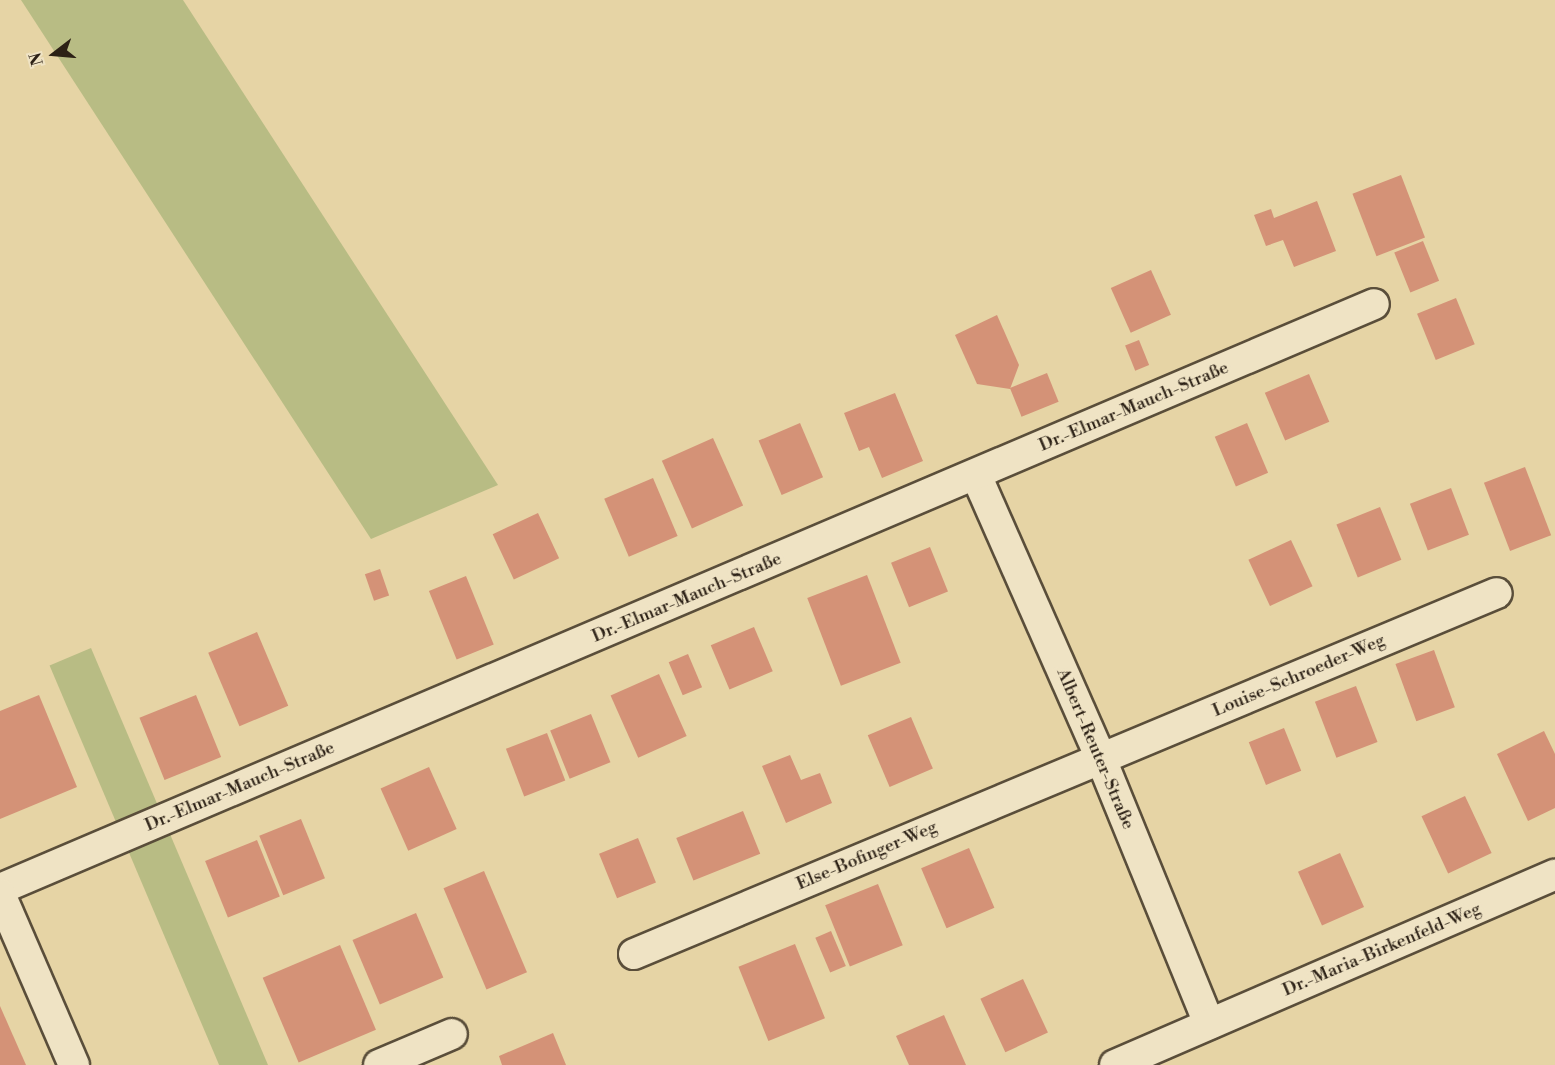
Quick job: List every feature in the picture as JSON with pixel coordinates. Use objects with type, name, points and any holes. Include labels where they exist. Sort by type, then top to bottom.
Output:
[{"type":"street","name":"Dr.-Elmar-Mauch-Straße","points":[[74,1065],[0,892],[1374,304]]},
{"type":"street","name":"Albert-Reuter-Straße","points":[[976,475],[1101,759],[1209,1024]]},
{"type":"street","name":"Louise-Schroeder-Weg","points":[[1101,759],[1497,593]]},
{"type":"street","name":"Else-Bofinger-Weg","points":[[634,954],[1101,759]]},
{"type":"street","name":"Dr.-Maria-Birkenfeld-Weg","points":[[1115,1065],[1555,875]]},
{"type":"street","points":[[379,1065],[452,1034]]},
{"type":"green space","points":[[21,0],[183,0],[498,485],[371,539]]},
{"type":"green space","points":[[91,648],[268,1065],[219,1065],[50,666]]},
{"type":"building","points":[[1401,175],[1425,238],[1376,256],[1352,194]]},
{"type":"building","points":[[1317,201],[1336,251],[1294,267],[1283,240],[1266,246],[1254,215],[1271,209],[1274,218]]},
{"type":"building","points":[[1423,241],[1439,281],[1410,292],[1394,253]]},
{"type":"building","points":[[1151,270],[1171,315],[1131,333],[1111,288]]},
{"type":"building","points":[[1456,298],[1475,344],[1436,360],[1417,314]]},
{"type":"building","points":[[997,315],[1019,365],[1010,389],[977,384],[955,335]]},
{"type":"building","points":[[1139,340],[1149,365],[1135,371],[1125,346]]},
{"type":"building","points":[[1047,373],[1059,402],[1022,417],[1010,388]]},
{"type":"building","points":[[1309,374],[1329,422],[1285,441],[1265,393]]},
{"type":"building","points":[[895,393],[923,461],[882,478],[869,447],[859,451],[844,413]]},
{"type":"building","points":[[800,423],[823,477],[782,495],[759,441]]},
{"type":"building","points":[[1247,423],[1268,473],[1236,486],[1215,437]]},
{"type":"building","points":[[713,438],[743,506],[692,528],[662,461]]},
{"type":"building","points":[[1525,467],[1551,535],[1510,551],[1484,483]]},
{"type":"building","points":[[653,478],[678,536],[629,557],[604,499]]},
{"type":"building","points":[[1451,488],[1469,535],[1428,550],[1410,504]]},
{"type":"building","points":[[1380,507],[1401,560],[1358,577],[1336,525]]},
{"type":"building","points":[[538,513],[559,558],[514,579],[493,534]]},
{"type":"building","points":[[1291,540],[1313,586],[1270,606],[1248,560]]},
{"type":"building","points":[[930,547],[948,592],[909,607],[891,563]]},
{"type":"building","points":[[380,569],[389,595],[374,601],[365,574]]},
{"type":"building","points":[[867,575],[901,663],[841,686],[807,598]]},
{"type":"building","points":[[466,576],[494,645],[457,660],[429,591]]},
{"type":"building","points":[[754,627],[773,671],[729,690],[711,645]]},
{"type":"building","points":[[257,632],[288,706],[239,726],[208,653]]},
{"type":"building","points":[[1434,650],[1455,707],[1416,721],[1395,664]]},
{"type":"building","points":[[688,654],[702,687],[683,695],[669,662]]},
{"type":"building","points":[[659,674],[687,736],[638,758],[611,696]]},
{"type":"building","points":[[1356,686],[1378,742],[1336,758],[1315,702]]},
{"type":"building","points":[[39,695],[77,787],[0,819],[0,711]]},
{"type":"building","points":[[196,695],[221,757],[165,780],[139,718]]},
{"type":"building","points":[[591,714],[610,762],[570,779],[550,730]]},
{"type":"building","points":[[911,717],[933,769],[890,787],[868,735]]},
{"type":"building","points":[[1284,728],[1301,771],[1266,785],[1249,742]]},
{"type":"building","points":[[1544,731],[1555,754],[1555,808],[1528,821],[1497,754]]},
{"type":"building","points":[[547,733],[565,781],[524,796],[506,749]]},
{"type":"building","points":[[790,755],[801,780],[820,773],[832,803],[786,823],[762,766]]},
{"type":"building","points":[[429,767],[457,829],[408,851],[381,789]]},
{"type":"building","points":[[1465,796],[1492,853],[1448,873],[1421,816]]},
{"type":"building","points":[[743,811],[760,854],[693,881],[676,838]]},
{"type":"building","points":[[301,819],[325,878],[283,895],[259,836]]},
{"type":"building","points":[[638,838],[656,883],[617,898],[599,854]]},
{"type":"building","points":[[257,840],[280,897],[228,918],[205,861]]},
{"type":"building","points":[[969,848],[994,908],[947,928],[921,868]]},
{"type":"building","points":[[1340,853],[1364,907],[1322,926],[1298,872]]},
{"type":"building","points":[[484,871],[527,972],[486,989],[443,888]]},
{"type":"building","points":[[878,884],[903,945],[850,967],[825,905]]},
{"type":"building","points":[[416,913],[443,977],[380,1004],[352,940]]},
{"type":"building","points":[[831,931],[846,966],[830,973],[815,938]]},
{"type":"building","points":[[795,944],[825,1018],[768,1041],[738,967]]},
{"type":"building","points":[[340,945],[376,1030],[299,1063],[263,978]]},
{"type":"building","points":[[1023,979],[1048,1032],[1005,1052],[980,999]]},
{"type":"building","points":[[0,1006],[26,1065],[0,1065]]},
{"type":"building","points":[[944,1015],[966,1065],[909,1065],[896,1036]]},
{"type":"building","points":[[553,1033],[566,1065],[502,1065],[499,1056]]}]
